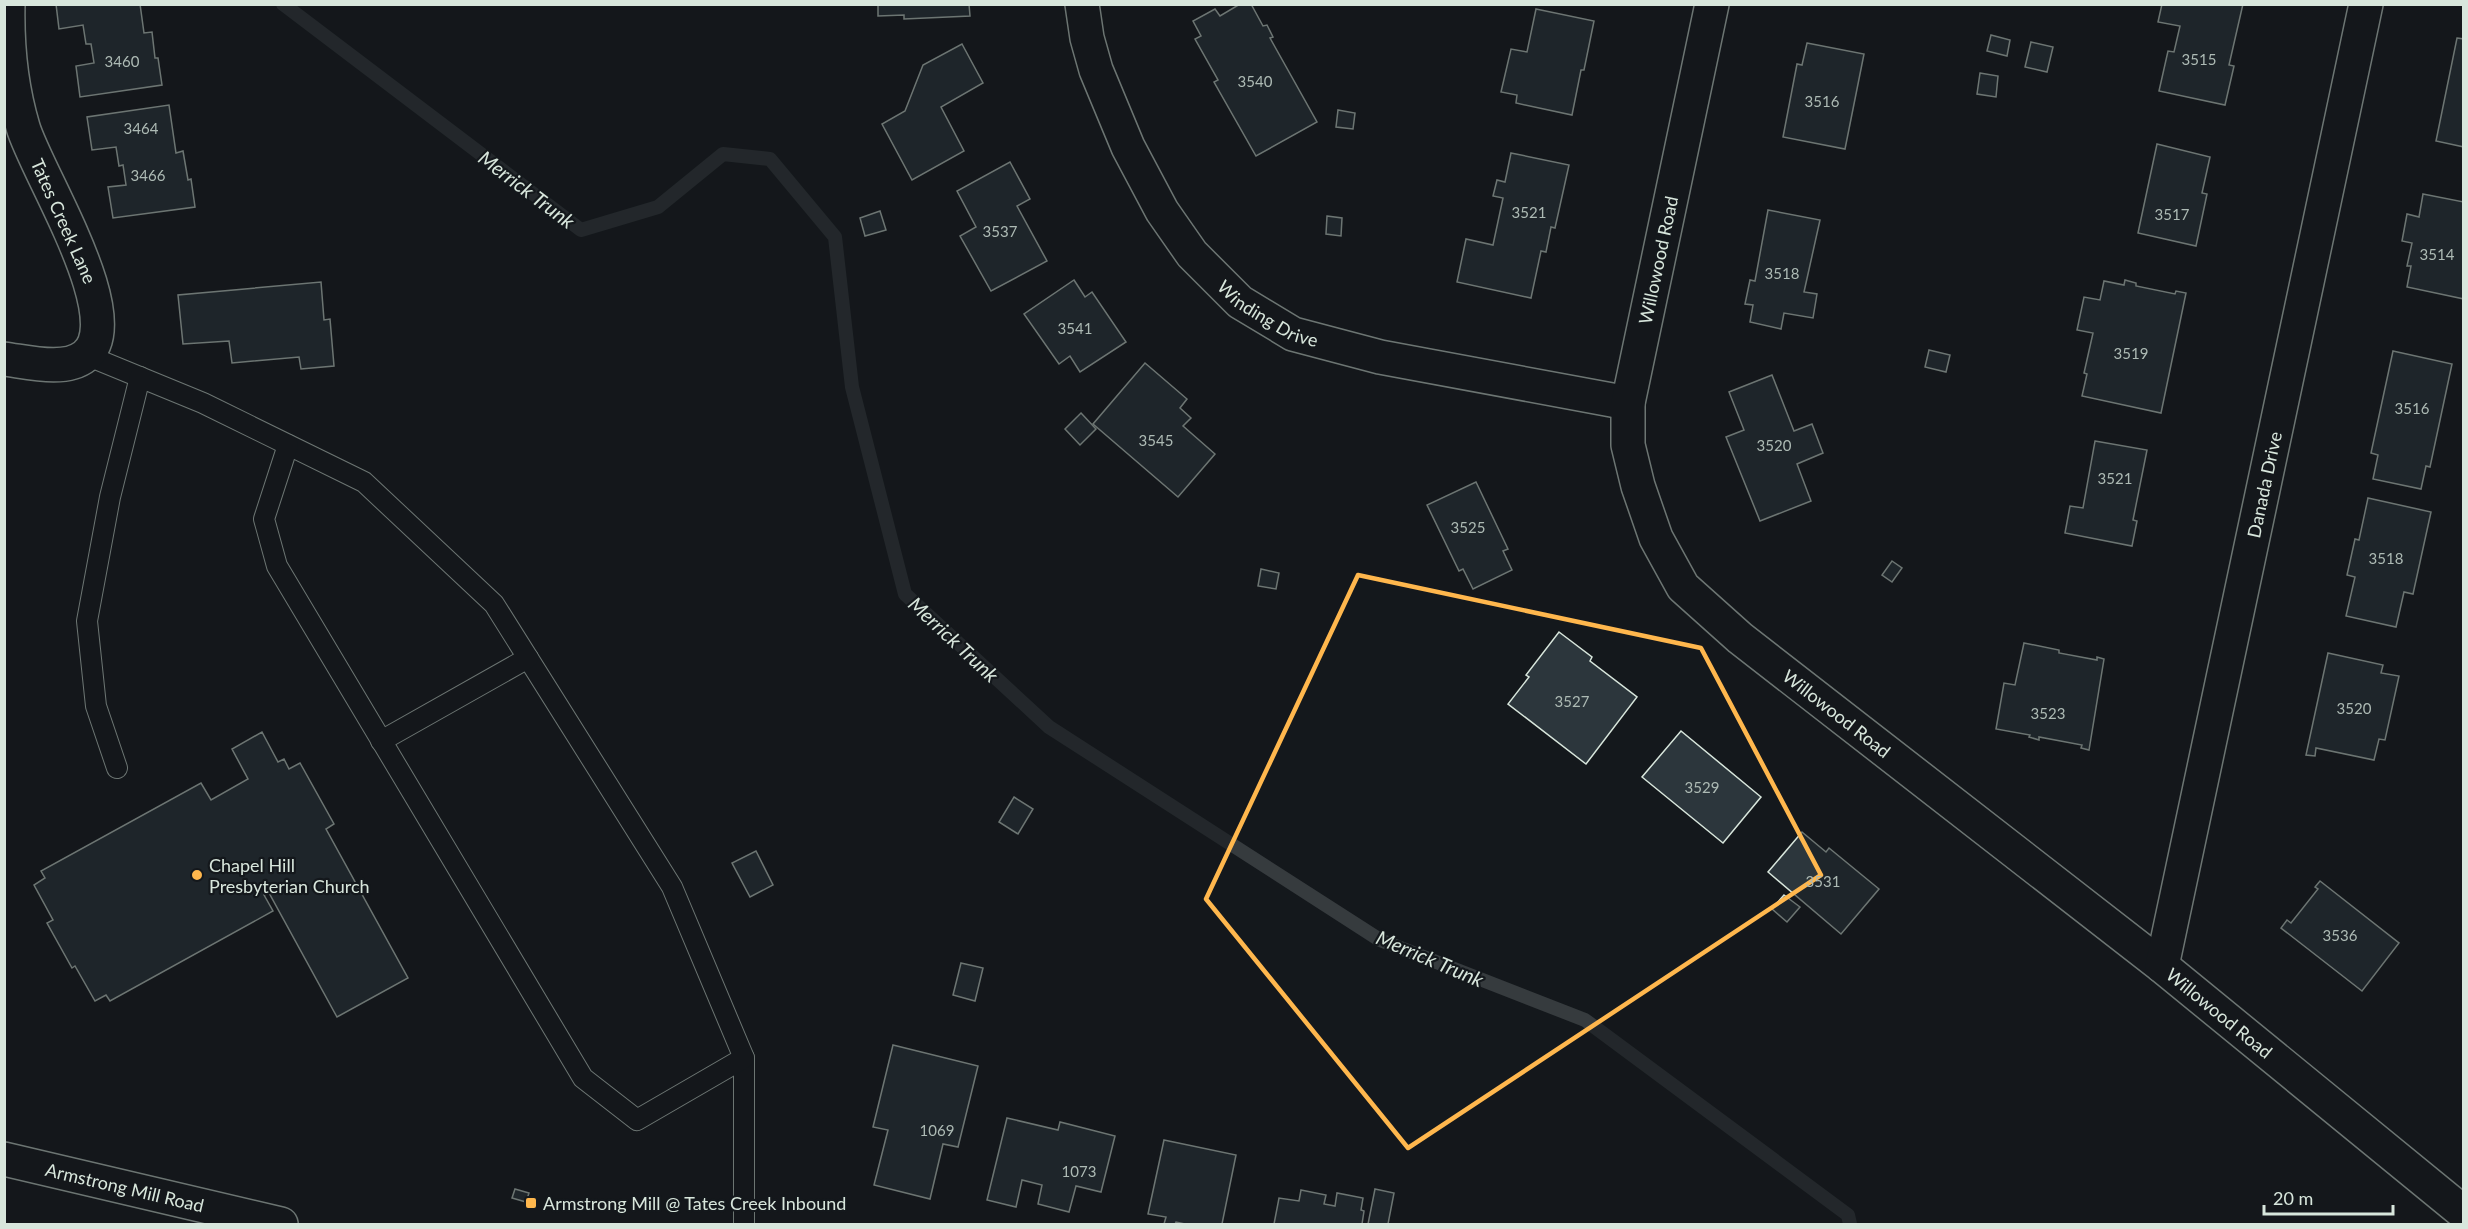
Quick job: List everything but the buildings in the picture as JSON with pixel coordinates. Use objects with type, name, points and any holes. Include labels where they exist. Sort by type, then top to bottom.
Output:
[{"type":"street","name":"Tates Creek Lane","points":[[8,4],[12,81],[24,129],[45,181],[74,239],[94,291],[99,316],[96,339],[86,355]]},
{"type":"street","name":"Winding Drive","points":[[1082,4],[1087,38],[1096,70],[1132,156],[1162,211],[1192,254],[1240,302],[1293,334],[1380,357],[1628,403]]},
{"type":"street","name":"Willowood Road","points":[[1712,4],[1628,403],[1628,446],[1638,486],[1656,538],[1683,587],[1740,638],[2162,966],[2463,1213]]},
{"type":"street","name":"Danada Drive","points":[[2162,966],[2366,4]]},
{"type":"street","points":[[4,359],[44,364],[68,363],[86,355]]},
{"type":"street","name":"Armstrong Mill Road","points":[[4,1159],[280,1224]]},
{"type":"lane","points":[[86,355],[203,403],[364,482],[494,604],[672,886],[744,1059],[744,1224]]},
{"type":"lane","points":[[117,768],[96,706],[87,621],[110,497],[140,377]]},
{"type":"lane","points":[[288,445],[264,519],[277,566],[583,1078],[637,1120],[744,1059]]},
{"type":"lane","points":[[381,741],[528,658]]},
{"type":"highlighted area","points":[[1358,575],[1701,648],[1821,875],[1408,1148],[1206,899]]},
{"type":"waterway","name":"Merrick Trunk","points":[[283,4],[581,230],[658,207],[723,154],[770,159],[835,237],[852,387],[905,594],[1049,727],[1380,940],[1585,1020],[1848,1215],[1850,1224]]},
{"type":"place","name":"Chapel Hill Presbyterian Church","points":[[197,875]]},
{"type":"place","name":"Armstrong Mill @ Tates Creek Inbound","points":[[531,1203]]}]
